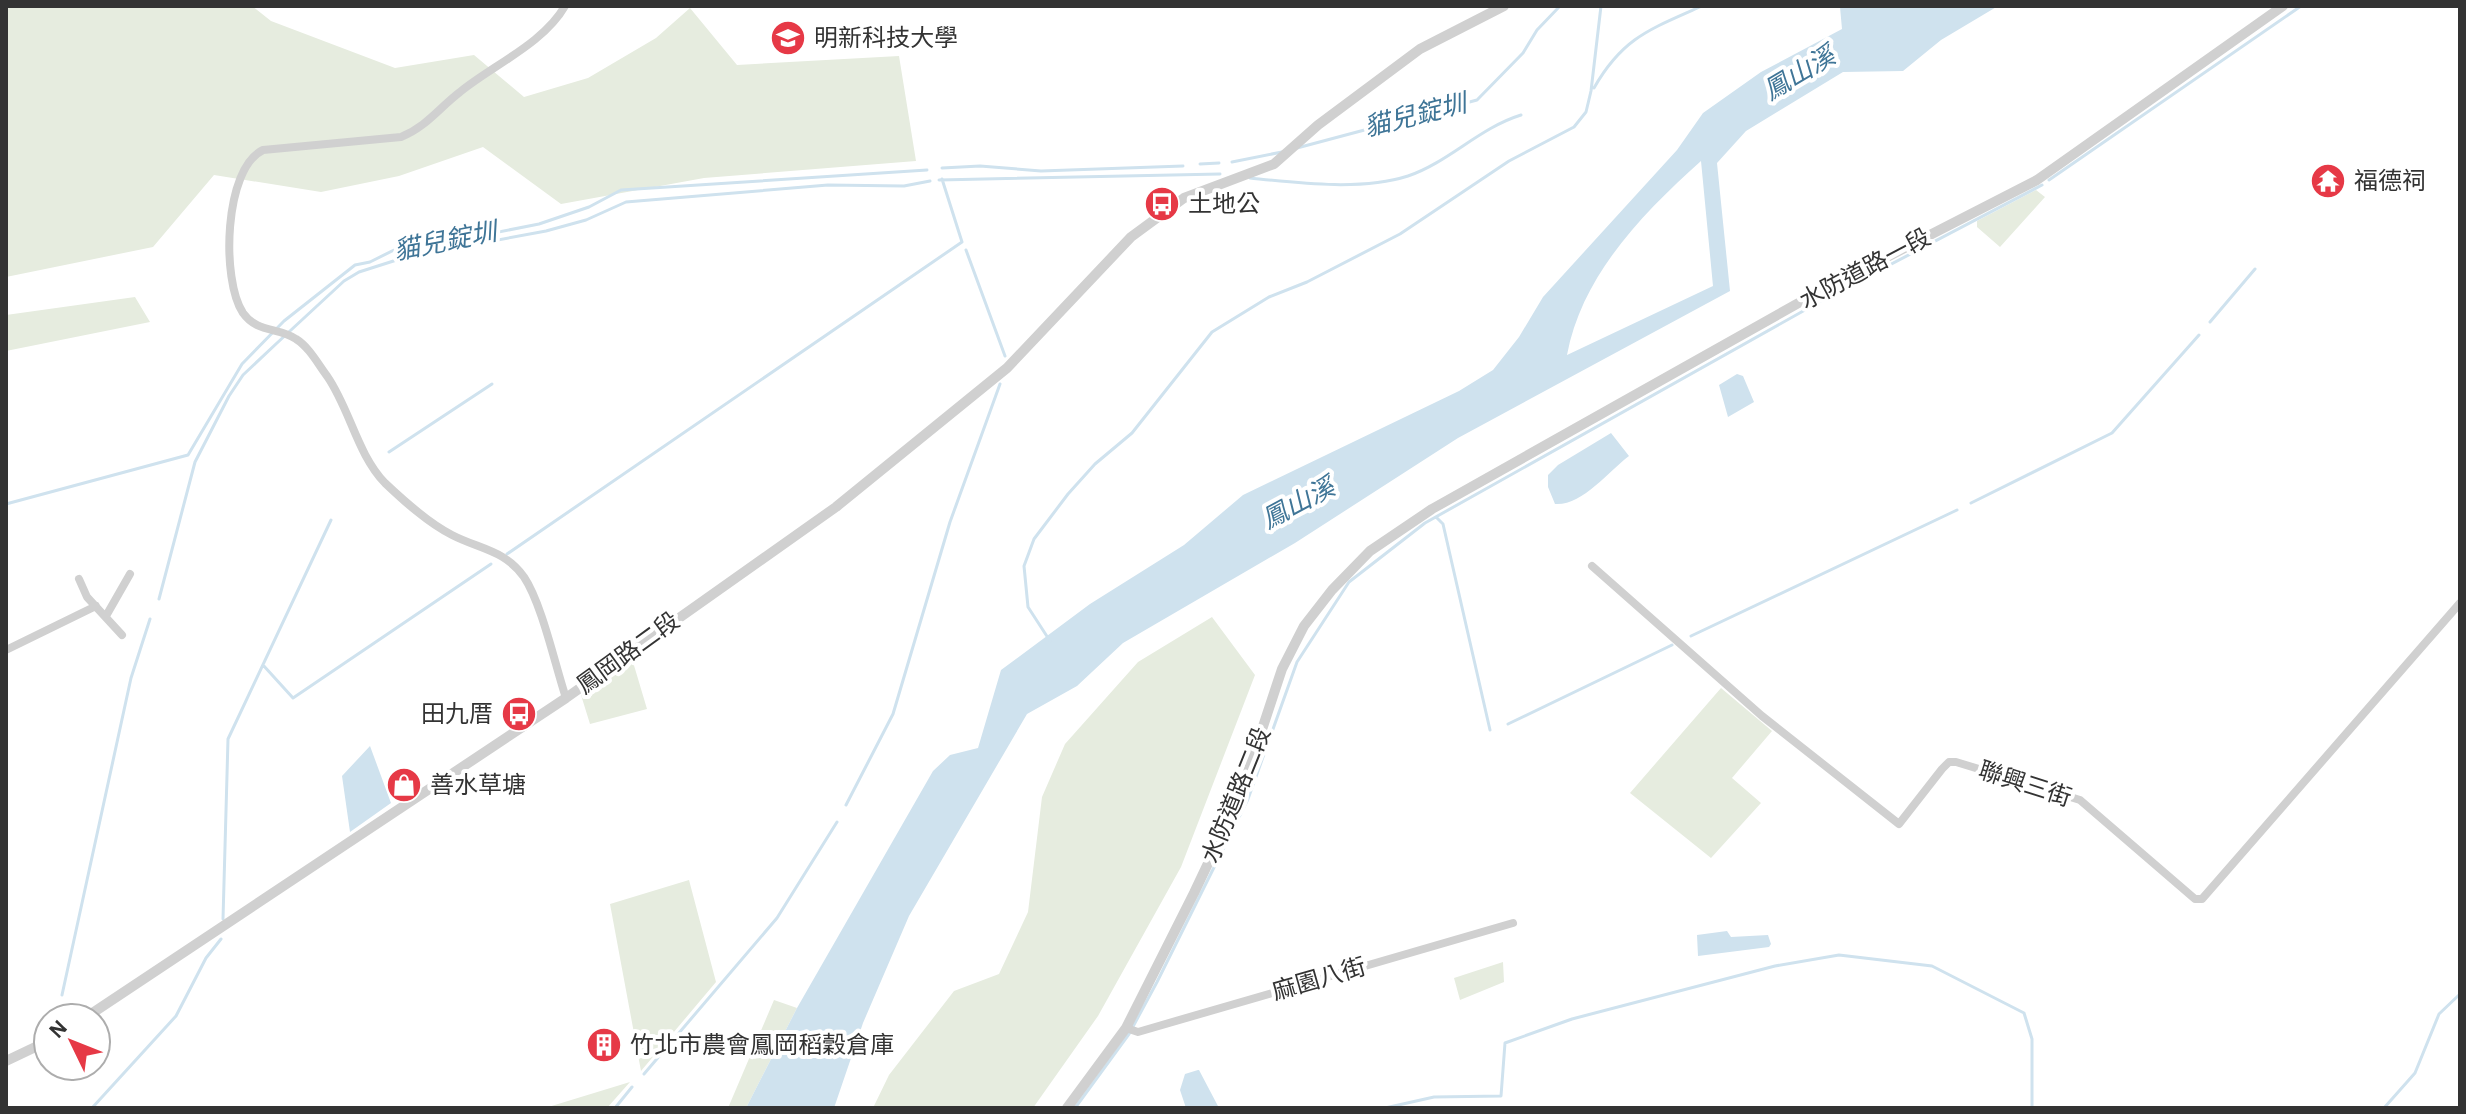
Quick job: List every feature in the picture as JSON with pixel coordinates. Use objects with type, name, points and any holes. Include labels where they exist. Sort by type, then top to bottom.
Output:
[{"type":"street","points":[[565,6],[512,57],[460,91],[419,129],[401,137],[263,150],[253,155],[244,166],[230,221],[229,257],[241,311],[251,322],[295,338],[340,397],[383,481],[452,535],[502,554],[524,577],[566,698]]},
{"type":"street","name":"鳳岡路二段","points":[[109,1002],[566,698],[881,472],[1007,368],[1131,237],[1184,198],[1274,164],[1420,49],[1504,6]]},
{"type":"street","name":"水防道路一段","points":[[1432,509],[1811,296],[2037,180],[2283,6]]},
{"type":"street","name":"水防道路二段","points":[[1067,1108],[1126,1028],[1240,796],[1282,669],[1304,626],[1332,590],[1370,551],[1432,509]]},
{"type":"street","name":"聯興三街","points":[[1592,566],[1762,716],[1899,824],[1942,769],[1949,762],[1956,762],[2080,800],[2195,899],[2208,894],[2460,603]]},
{"type":"street","points":[[106,616],[130,574]]},
{"type":"street","points":[[79,579],[96,606],[122,635]]},
{"type":"street","points":[[6,650],[96,606]]},
{"type":"street","name":"麻園八街","points":[[1126,1028],[1138,1032],[1513,923]]},
{"type":"street","points":[[6,1061],[32,1049]]},
{"type":"shaded area","points":[[6,6],[252,6],[271,21],[395,68],[474,55],[524,97],[588,78],[656,38],[690,8],[737,65],[899,56],[916,161],[704,178],[561,204],[483,147],[399,176],[321,192],[214,175],[153,247],[6,277]]},
{"type":"shaded area","points":[[2036,190],[2045,197],[2000,247],[1977,227],[1977,221]]},
{"type":"shaded area","points":[[135,297],[150,322],[6,351],[6,315]]},
{"type":"shaded area","points":[[1212,617],[1255,675],[1181,867],[1098,1016],[1033,1108],[873,1108],[889,1075],[954,991],[999,974],[1028,912],[1042,797],[1065,744],[1138,662]]},
{"type":"shaded area","points":[[633,662],[647,709],[590,724],[581,695]]},
{"type":"shaded area","points":[[1721,688],[1772,731],[1732,778],[1761,803],[1711,858],[1630,793]]},
{"type":"shaded area","points":[[689,880],[716,982],[641,1071],[610,904]]},
{"type":"shaded area","points":[[1503,962],[1504,982],[1460,1000],[1454,978]]},
{"type":"shaded area","points":[[774,1000],[797,1008],[746,1108],[728,1108]]},
{"type":"shaded area","points":[[630,1082],[607,1108],[545,1108]]},
{"type":"water","name":"鳳山溪","points":[[1998,6],[1941,40],[1903,71],[1843,72],[1746,131],[1717,163],[1730,291],[1458,438],[1295,543],[1123,643],[1077,686],[1027,714],[909,916],[863,1023],[834,1108],[746,1108],[797,1008],[933,771],[950,755],[978,748],[1001,670],[1090,604],[1184,545],[1243,495],[1459,391],[1493,370],[1519,337],[1543,297],[1677,150],[1703,113],[1761,72],[1842,29],[1840,7]],"holes":[[[1701,161],[1713,286],[1567,355],[1586,298],[1601,272],[1637,224]]]},
{"type":"water","points":[[1737,374],[1743,376],[1754,402],[1728,417],[1719,385]]},
{"type":"water","points":[[1611,433],[1629,456],[1585,494],[1575,500],[1555,504],[1548,487],[1548,475],[1558,465]]},
{"type":"water","points":[[370,746],[391,803],[350,832],[342,776]]},
{"type":"water","points":[[1727,931],[1731,937],[1768,935],[1771,944],[1769,947],[1698,956],[1697,935]]},
{"type":"water","points":[[1199,1070],[1219,1108],[1186,1108],[1180,1090],[1185,1074]]},
{"type":"waterway","name":"貓兒錠圳","points":[[1297,148],[1477,100],[1523,53],[1537,30],[1560,6]]},
{"type":"waterway","points":[[1050,641],[1028,607],[1024,566],[1034,539],[1068,494],[1095,464],[1132,433],[1212,332],[1269,297],[1307,282],[1400,234],[1509,161],[1574,127],[1586,112],[1591,91],[1601,6]]},
{"type":"waterway","points":[[1594,88],[1616,57],[1640,36],[1702,6]]},
{"type":"waterway","points":[[2049,180],[2301,6]]},
{"type":"waterway","points":[[1250,178],[1350,185],[1390,181],[1423,170],[1491,128],[1521,115]]},
{"type":"waterway","name":"貓兒錠圳","points":[[1232,162],[1282,152]]},
{"type":"waterway","name":"貓兒錠圳","points":[[1200,164],[1219,163]]},
{"type":"waterway","name":"貓兒錠圳","points":[[942,168],[980,166],[1041,171],[1183,166]]},
{"type":"waterway","name":"貓兒錠圳","points":[[6,504],[188,455],[242,364],[284,321],[355,265],[370,262],[404,245],[463,239],[539,224],[589,207],[621,190],[927,170]]},
{"type":"waterway","points":[[939,180],[1220,174]]},
{"type":"waterway","points":[[507,554],[962,242],[942,179]]},
{"type":"waterway","points":[[159,599],[195,462],[229,396],[243,375],[344,281],[359,272],[406,257],[546,231],[586,220],[626,202],[828,185],[904,186],[930,181]]},
{"type":"waterway","points":[[1819,302],[2042,185]]},
{"type":"waterway","points":[[966,250],[1005,356]]},
{"type":"waterway","points":[[2210,322],[2255,269]]},
{"type":"waterway","points":[[1075,1108],[1129,1034],[1157,982],[1248,799],[1297,662],[1349,582],[1425,523],[1805,310]]},
{"type":"waterway","points":[[1971,503],[2112,433],[2199,335]]},
{"type":"waterway","points":[[389,452],[492,384]]},
{"type":"waterway","points":[[846,805],[893,714],[950,522],[1000,384]]},
{"type":"waterway","points":[[1691,636],[1957,510]]},
{"type":"waterway","points":[[1437,518],[1443,524],[1490,730]]},
{"type":"waterway","points":[[223,919],[228,739],[331,520]]},
{"type":"waterway","points":[[263,665],[293,698],[491,564]]},
{"type":"waterway","points":[[62,995],[131,678],[150,619]]},
{"type":"waterway","points":[[1508,724],[1672,645]]},
{"type":"waterway","points":[[644,1074],[777,918],[837,822]]},
{"type":"waterway","points":[[92,1108],[176,1016],[206,958],[221,939]]},
{"type":"waterway","points":[[1385,1108],[1434,1097],[1501,1096],[1505,1043],[1572,1019],[1775,966],[1839,955],[1932,966],[2024,1013],[2032,1039],[2032,1108]]},
{"type":"waterway","points":[[2384,1108],[2415,1073],[2439,1014],[2460,994]]},
{"type":"waterway","points":[[615,1108],[632,1087]]},
{"type":"place","name":"明新科技大學","points":[[788,38]]},
{"type":"place","name":"福德祠","points":[[2328,181]]},
{"type":"place","name":"土地公","points":[[1162,204]]},
{"type":"place","name":"田九厝","points":[[519,714]]},
{"type":"place","name":"善水草塘","points":[[404,785]]},
{"type":"place","name":"竹北市農會鳳岡稻穀倉庫","points":[[604,1045]]}]
